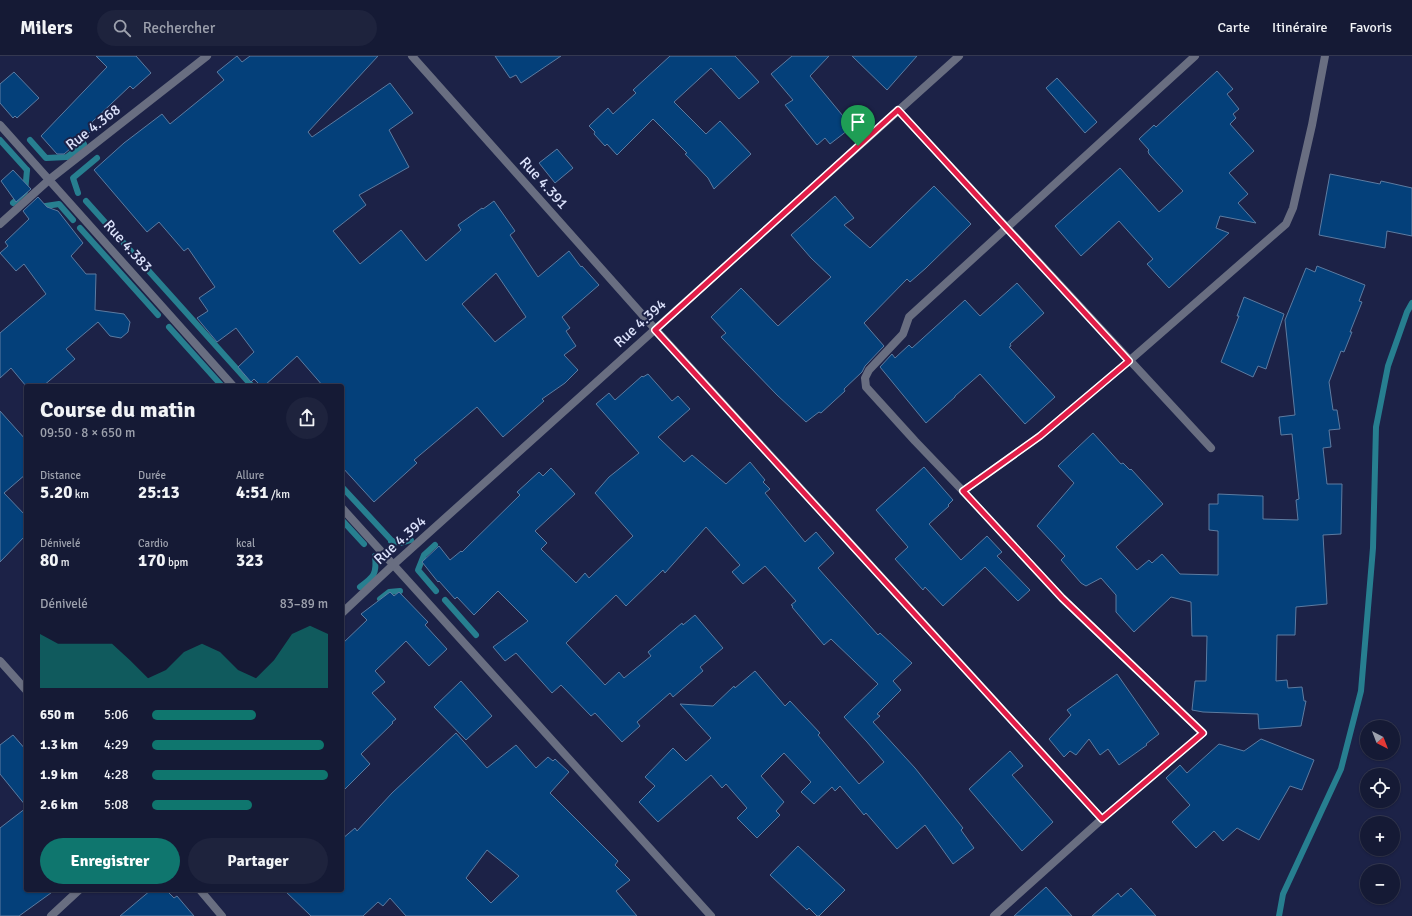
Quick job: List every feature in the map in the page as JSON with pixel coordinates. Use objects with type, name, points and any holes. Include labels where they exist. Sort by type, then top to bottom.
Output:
[{"type":"street","name":"Rue 4.368","points":[[0,224],[50,180],[207,56]]},
{"type":"street","name":"Rue 4.391","points":[[412,56],[655,330],[1102,819]]},
{"type":"street","name":"Rue 4.394","points":[[344,611],[393,565],[959,56]]},
{"type":"street","points":[[994,916],[1102,819],[1203,733],[1062,598],[866,387],[865,378],[869,370],[903,334],[909,317],[1195,56]]},
{"type":"street","points":[[963,491],[1040,436],[1129,361],[1286,224],[1293,208],[1312,125],[1325,56]]},
{"type":"street","points":[[898,110],[1211,448]]},
{"type":"street","name":"Rue 4.383","points":[[0,125],[231,384]]},
{"type":"street","points":[[344,510],[711,916]]},
{"type":"street","points":[[0,661],[3,670],[24,688]]},
{"type":"street","points":[[52,916],[77,892]]},
{"type":"street","points":[[202,892],[222,916]]},
{"type":"building","points":[[96,56],[136,56],[151,73],[133,89],[130,86],[92,122],[96,127],[64,154],[57,154],[41,136],[107,67]]},
{"type":"building","points":[[237,56],[242,62],[250,56],[378,56],[308,132],[312,137],[390,83],[413,113],[389,130],[409,167],[359,195],[366,205],[333,231],[360,264],[401,230],[426,261],[461,230],[458,225],[494,201],[515,231],[510,235],[538,277],[569,251],[581,267],[582,266],[599,285],[562,317],[570,328],[566,331],[576,346],[564,355],[578,370],[565,383],[542,399],[544,401],[503,437],[477,407],[414,460],[417,463],[374,502],[344,469],[344,384],[321,384],[297,356],[266,384],[259,384],[254,379],[251,382],[238,367],[254,352],[236,328],[217,342],[197,318],[208,311],[199,298],[215,287],[188,248],[184,251],[159,222],[147,232],[94,170],[124,143],[162,114],[170,124],[224,80],[217,72]],"holes":[[[496,273],[526,317],[495,342],[462,304]]]},
{"type":"building","points":[[495,56],[561,56],[521,83],[516,75],[510,78]]},
{"type":"building","points":[[670,56],[735,56],[759,82],[739,99],[711,68],[674,102],[706,134],[720,121],[751,154],[714,189],[708,178],[685,154],[687,153],[653,119],[617,155],[607,144],[605,146],[589,126],[608,108],[613,114],[636,93],[633,90]]},
{"type":"building","points":[[792,56],[829,56],[810,76],[852,127],[830,144],[825,138],[817,145],[785,105],[793,100],[771,74]]},
{"type":"building","points":[[852,56],[917,56],[887,90]]},
{"type":"building","points":[[1217,71],[1233,89],[1227,94],[1239,109],[1233,114],[1236,118],[1230,124],[1254,151],[1229,173],[1248,194],[1238,203],[1256,223],[1220,216],[1216,228],[1229,233],[1169,288],[1147,264],[1153,259],[1119,221],[1081,256],[1055,226],[1120,168],[1159,212],[1183,191],[1149,154],[1149,150],[1139,139],[1154,125],[1156,127]]},
{"type":"building","points":[[14,72],[39,98],[17,118],[15,116],[13,118],[0,103],[0,84]]},
{"type":"building","points":[[1057,78],[1097,122],[1085,133],[1046,88]]},
{"type":"building","points":[[557,149],[573,168],[555,183],[539,163]]},
{"type":"building","points":[[13,170],[31,189],[16,202],[1,181]]},
{"type":"building","points":[[1330,174],[1380,184],[1381,181],[1412,188],[1412,236],[1387,231],[1385,248],[1319,235]]},
{"type":"building","points":[[934,186],[971,224],[910,282],[907,279],[864,323],[884,346],[865,366],[862,372],[844,389],[845,391],[821,413],[819,412],[806,422],[777,395],[721,337],[726,333],[711,317],[741,288],[778,326],[831,277],[811,258],[791,235],[835,196],[854,218],[844,225],[870,248]]},
{"type":"building","points":[[38,197],[47,207],[58,211],[83,243],[71,256],[86,274],[96,274],[95,310],[124,314],[130,322],[128,332],[121,338],[110,336],[98,322],[66,349],[75,359],[45,384],[24,384],[11,368],[0,378],[0,333],[46,294],[24,264],[16,271],[0,253],[8,246],[5,242],[29,219],[23,211]]},
{"type":"building","points":[[1317,266],[1365,285],[1359,301],[1362,302],[1350,332],[1352,332],[1344,352],[1341,351],[1329,382],[1333,410],[1337,410],[1340,429],[1329,430],[1331,447],[1323,448],[1327,484],[1342,484],[1341,534],[1323,535],[1327,604],[1296,607],[1295,635],[1277,635],[1276,681],[1287,680],[1288,688],[1302,687],[1304,701],[1306,701],[1301,726],[1259,729],[1258,714],[1203,712],[1192,710],[1195,681],[1206,681],[1207,636],[1192,636],[1191,602],[1171,597],[1134,632],[1116,612],[1116,595],[1101,578],[1086,586],[1081,583],[1061,560],[1065,556],[1037,526],[1074,483],[1058,466],[1093,433],[1121,464],[1123,463],[1130,470],[1131,469],[1163,504],[1116,547],[1137,570],[1149,560],[1152,563],[1162,554],[1180,574],[1218,575],[1218,531],[1209,530],[1209,504],[1218,504],[1218,494],[1263,496],[1263,519],[1298,520],[1296,500],[1299,499],[1292,434],[1281,435],[1279,417],[1295,415],[1285,320],[1306,268],[1315,272]]},
{"type":"building","points":[[1017,283],[1044,313],[1010,344],[1011,346],[1009,347],[1055,397],[1025,424],[980,374],[926,423],[880,367],[892,354],[895,358],[909,345],[912,348],[965,300],[980,316]]},
{"type":"building","points":[[1244,297],[1284,314],[1266,369],[1258,366],[1253,377],[1221,362],[1239,316],[1237,316]]},
{"type":"building","points":[[648,374],[672,401],[678,396],[690,409],[658,437],[684,462],[692,455],[726,484],[750,462],[765,480],[763,482],[770,489],[765,493],[805,542],[816,532],[834,553],[818,568],[878,635],[880,633],[912,663],[893,681],[901,690],[877,714],[880,716],[873,722],[915,768],[963,828],[961,830],[974,848],[953,864],[925,825],[897,849],[866,813],[864,815],[840,786],[835,791],[832,787],[814,804],[801,792],[811,782],[784,753],[761,776],[784,802],[776,811],[780,815],[757,838],[737,818],[747,808],[726,784],[722,788],[711,775],[658,822],[639,802],[655,786],[645,777],[673,748],[686,761],[711,738],[680,704],[713,706],[734,686],[735,688],[755,671],[785,706],[790,701],[820,733],[818,735],[859,784],[884,762],[844,717],[878,684],[831,639],[824,645],[792,607],[793,606],[791,605],[796,601],[765,566],[743,584],[732,572],[740,565],[706,527],[665,573],[663,570],[626,606],[616,595],[566,643],[605,685],[619,672],[624,678],[651,656],[648,652],[682,623],[683,625],[695,615],[723,648],[700,667],[703,671],[673,697],[670,693],[637,722],[640,726],[622,742],[595,713],[591,716],[561,685],[552,693],[516,653],[505,661],[493,647],[528,621],[498,591],[474,615],[457,597],[455,599],[439,581],[438,582],[422,562],[439,546],[450,560],[461,551],[462,552],[520,495],[517,492],[539,472],[543,476],[551,468],[575,494],[535,531],[547,543],[541,549],[576,583],[585,573],[589,578],[633,536],[595,493],[609,477],[639,453],[596,404],[609,393],[615,400],[642,376],[643,377]]},
{"type":"building","points":[[0,411],[24,438],[24,476],[4,493],[24,514],[24,537],[0,562]]},
{"type":"building","points":[[924,467],[953,500],[948,505],[949,506],[929,524],[961,560],[987,536],[1002,552],[997,556],[1030,590],[1018,601],[985,567],[943,606],[925,587],[923,590],[895,559],[908,547],[876,510]]},
{"type":"building","points":[[390,592],[394,596],[399,592],[428,622],[425,625],[447,649],[429,666],[406,641],[375,671],[385,682],[372,693],[396,719],[361,754],[370,764],[344,790],[344,642],[367,620],[361,614]]},
{"type":"building","points":[[1117,674],[1159,734],[1146,744],[1147,745],[1119,765],[1108,749],[1100,755],[1089,739],[1076,755],[1070,751],[1064,757],[1049,739],[1071,715],[1067,710]]},
{"type":"building","points":[[461,681],[492,716],[466,740],[434,707]]},
{"type":"building","points":[[456,733],[487,768],[516,745],[536,768],[548,757],[553,761],[555,759],[569,772],[550,793],[618,861],[615,865],[630,880],[616,891],[637,916],[406,916],[390,898],[383,906],[378,902],[363,916],[311,916],[286,892],[344,892],[344,837],[355,828],[357,831],[392,793]],"holes":[[[487,850],[519,876],[491,903],[466,878]]]},
{"type":"building","points":[[13,735],[24,748],[24,804],[0,774],[0,745]]},
{"type":"building","points":[[1261,739],[1314,760],[1302,790],[1290,786],[1259,840],[1237,828],[1223,841],[1214,831],[1196,848],[1172,822],[1190,805],[1166,778],[1180,765],[1187,773],[1219,744],[1244,751]]},
{"type":"building","points":[[1010,751],[1023,766],[1012,775],[1053,822],[1022,851],[969,789]]},
{"type":"building","points":[[24,810],[24,892],[52,892],[19,916],[0,916],[0,828]]},
{"type":"building","points":[[798,846],[845,890],[819,916],[817,916],[809,908],[807,910],[770,875]]},
{"type":"building","points":[[1046,887],[1072,916],[1014,916]]},
{"type":"building","points":[[1131,888],[1156,916],[1092,916],[1118,893],[1121,897]]},
{"type":"building","points":[[149,892],[168,892],[174,898],[177,896],[194,916],[120,916]]},
{"type":"waterway","points":[[0,140],[27,170]]},
{"type":"waterway","points":[[30,140],[46,158],[67,157],[84,144]]},
{"type":"waterway","points":[[78,193],[73,178],[97,158]]},
{"type":"waterway","points":[[13,203],[25,192],[27,170]]},
{"type":"waterway","points":[[86,201],[250,384]]},
{"type":"waterway","points":[[39,207],[59,204],[73,220]]},
{"type":"waterway","points":[[80,228],[158,315]]},
{"type":"waterway","points":[[1279,916],[1283,894],[1341,769],[1361,691],[1373,548],[1376,427],[1388,366],[1407,312],[1412,303]]},
{"type":"waterway","points":[[169,327],[220,384]]},
{"type":"waterway","points":[[344,489],[392,541]]},
{"type":"waterway","points":[[344,522],[364,544]]},
{"type":"waterway","points":[[391,541],[401,543],[411,540]]},
{"type":"waterway","points":[[435,545],[424,555],[418,570],[436,591]]},
{"type":"waterway","points":[[360,587],[374,574],[375,556]]},
{"type":"waterway","points":[[380,599],[389,592],[400,591]]},
{"type":"waterway","points":[[445,600],[476,635]]},
{"type":"route","points":[[898,110],[1129,361],[1040,436],[963,491],[1062,598],[1203,733],[1102,819],[655,330],[858,146],[898,110]]}]
